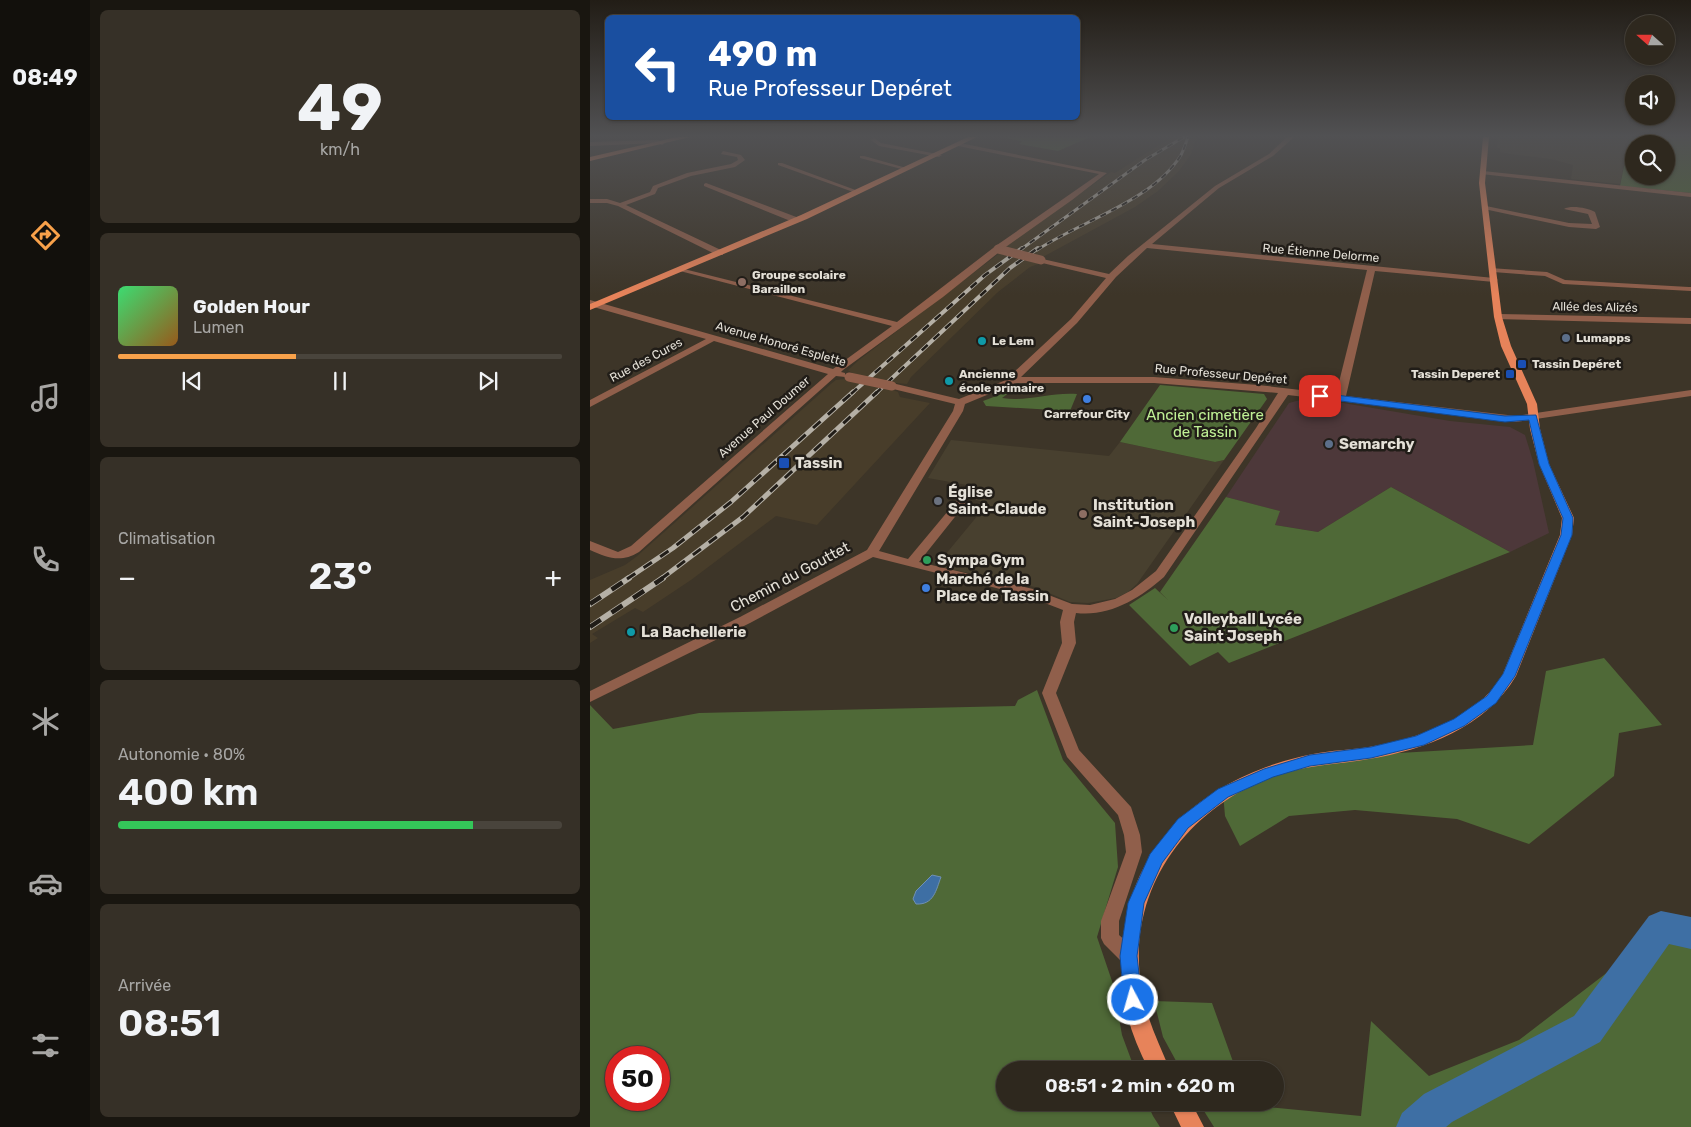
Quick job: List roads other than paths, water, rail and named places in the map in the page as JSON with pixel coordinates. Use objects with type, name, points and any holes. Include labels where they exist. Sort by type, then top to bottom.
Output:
[{"type":"main road","points":[[592,305],[720,253],[863,190]]},
{"type":"main road","points":[[1155,1061],[1133,1000],[1129,956],[1136,903],[1156,859],[1183,823],[1223,793],[1269,773],[1310,760],[1371,752],[1419,741],[1459,722],[1492,700],[1509,676],[1566,535],[1568,518],[1544,464],[1532,417],[1532,404],[1506,346],[1498,317],[1484,190]]},
{"type":"main road","points":[[1184,1111],[1193,1127]]},
{"type":"street","points":[[620,205],[653,194],[655,190]]},
{"type":"street","points":[[718,190],[796,220]]},
{"type":"street","points":[[851,190],[858,192]]},
{"type":"street","name":"Avenue Paul Doumer","points":[[590,545],[617,557],[624,556],[635,549],[835,373],[998,249],[1082,190]]},
{"type":"street","points":[[1213,190],[1111,277],[1074,322],[1017,374],[1015,380],[960,402],[958,411],[872,552],[910,564],[1039,595],[1070,609],[1090,609],[1109,606],[1126,600],[1143,590],[1160,574],[1260,430],[1284,392]]},
{"type":"street","points":[[1640,190],[1691,195]]},
{"type":"street","points":[[590,201],[607,201],[620,205],[720,253]]},
{"type":"street","points":[[1486,208],[1569,225],[1596,227],[1591,212],[1568,209]]},
{"type":"street","name":"Rue Étienne Delorme","points":[[1146,246],[1494,280]]},
{"type":"street","points":[[998,249],[1111,277]]},
{"type":"street","points":[[1340,398],[1371,269]]},
{"type":"street","points":[[680,270],[898,324]]},
{"type":"street","points":[[1493,270],[1546,274],[1563,282],[1690,289]]},
{"type":"street","name":"Avenue Honoré Esplette","points":[[592,305],[850,377],[960,402]]},
{"type":"street","name":"Allée des Alizés","points":[[1498,317],[1691,321]]},
{"type":"street","name":"Rue des Cures","points":[[590,404],[714,338]]},
{"type":"street","name":"Rue Professeur Depéret","points":[[1015,380],[1154,380],[1340,398],[1505,419],[1532,417],[1691,393]]},
{"type":"street","points":[[910,564],[962,501]]},
{"type":"street","name":"Chemin du Gouttet","points":[[590,697],[745,620],[872,552]]},
{"type":"street","points":[[1070,609],[1067,622],[1068,638],[1065,656],[1049,693],[1072,753],[1125,812],[1132,835],[1134,852],[1110,921],[1110,938],[1129,956]]},
{"type":"water","points":[[932,875],[941,877],[936,892],[927,902],[916,904],[913,899],[916,891]]},
{"type":"waterway","points":[[1416,1127],[1438,1108],[1587,1029],[1661,927],[1691,933]]},
{"type":"railway","points":[[1020,250],[1104,190]]},
{"type":"railway","points":[[1037,250],[1135,198],[1147,190]]},
{"type":"railway","points":[[851,394],[985,275],[1022,248]]},
{"type":"railway","points":[[875,394],[1010,268],[1038,248]]},
{"type":"railway","points":[[627,579],[673,548],[731,502],[853,392]]},
{"type":"railway","points":[[661,579],[743,517],[877,392]]},
{"type":"railway","points":[[590,604],[629,578]]},
{"type":"railway","points":[[590,627],[663,578]]},
{"type":"place","name":"Groupe scolaire Baraillon","points":[[742,282]]},
{"type":"place","name":"Lumapps","points":[[1566,338]]},
{"type":"place","name":"Le Lem","points":[[982,341]]},
{"type":"place","name":"Tassin Depéret","points":[[1522,364]]},
{"type":"place","name":"Tassin Deperet","points":[[1510,374]]},
{"type":"place","name":"Ancienne école primaire","points":[[949,381]]},
{"type":"place","name":"Carrefour City","points":[[1087,399]]},
{"type":"place","name":"Semarchy","points":[[1329,444]]},
{"type":"place","name":"Tassin","points":[[784,463]]},
{"type":"place","name":"Église Saint-Claude","points":[[938,501]]},
{"type":"place","name":"Institution Saint-Joseph","points":[[1083,514]]},
{"type":"place","name":"Sympa Gym","points":[[927,560]]},
{"type":"place","name":"Marché de la Place de Tassin","points":[[926,588]]},
{"type":"place","name":"Volleyball Lycée Saint Joseph","points":[[1174,628]]},
{"type":"place","name":"La Bachellerie","points":[[631,632]]},
{"type":"park label","name":"Ancien cimetière de Tassin","points":[[1205,424]]}]
